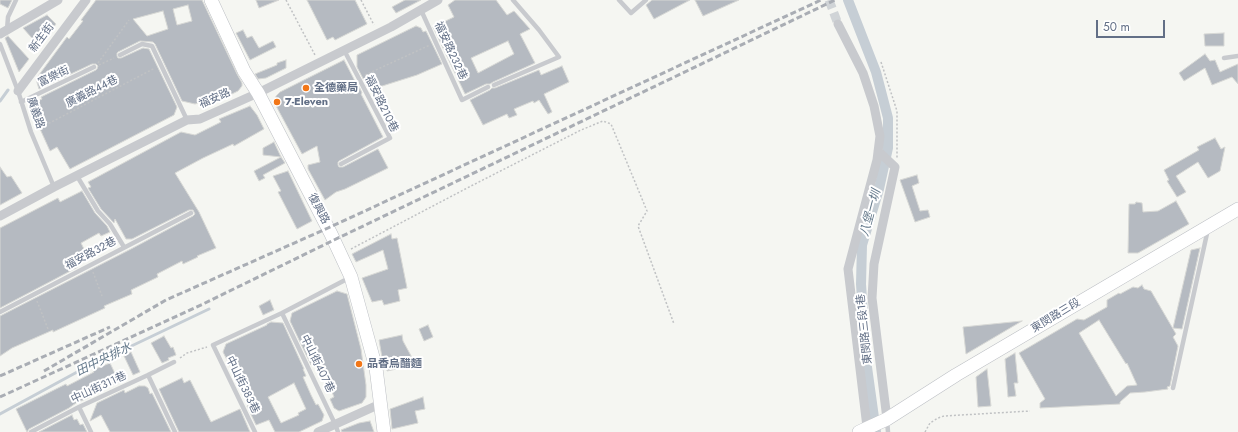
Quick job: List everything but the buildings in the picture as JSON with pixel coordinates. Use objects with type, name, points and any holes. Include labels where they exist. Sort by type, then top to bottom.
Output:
[{"type":"street","points":[[3,32],[58,0]]},
{"type":"street","name":"新生街","points":[[18,91],[86,0]]},
{"type":"street","name":"福安路","points":[[0,216],[187,120],[200,119],[258,93],[378,33],[438,0]]},
{"type":"street","name":"復興路","points":[[214,2],[244,71],[258,93],[331,234],[351,277],[376,368],[384,432]]},
{"type":"street","points":[[838,24],[863,73],[874,106],[880,136],[878,151],[848,269],[871,427]]},
{"type":"street","points":[[878,151],[895,167]]},
{"type":"street","name":"東閔路三段1巷","points":[[871,427],[872,298],[874,264],[895,167]]},
{"type":"street","name":"東閔路三段","points":[[871,427],[956,375],[1238,209]]},
{"type":"street","points":[[318,432],[337,428],[380,404]]},
{"type":"lane","points":[[3,32],[16,0]]},
{"type":"lane","points":[[494,85],[559,56],[513,0]]},
{"type":"lane","points":[[619,0],[631,12],[646,0]]},
{"type":"lane","name":"福安路232巷","points":[[422,10],[462,100],[488,87]]},
{"type":"lane","name":"廣義路","points":[[0,44],[54,187]]},
{"type":"lane","points":[[120,55],[142,44],[152,46],[160,66],[187,120]]},
{"type":"lane","name":"福安路210巷","points":[[341,164],[390,138],[344,50]]},
{"type":"lane","points":[[1224,58],[1238,56]]},
{"type":"lane","name":"富樂街","points":[[21,102],[94,67]]},
{"type":"lane","points":[[77,176],[98,211],[110,224],[124,247]]},
{"type":"lane","name":"福安路32巷","points":[[0,312],[191,213]]},
{"type":"lane","points":[[1173,388],[1209,226]]},
{"type":"lane","points":[[213,345],[282,313],[351,277]]},
{"type":"lane","name":"中山街407巷","points":[[282,313],[337,428]]},
{"type":"lane","name":"中山街383巷","points":[[213,345],[255,432]]},
{"type":"lane","name":"中山街311巷","points":[[32,432],[79,407],[148,376],[174,362]]},
{"type":"lane","points":[[148,376],[175,432]]},
{"type":"lane","points":[[79,407],[91,432]]},
{"type":"lane","points":[[871,427],[888,432]]},
{"type":"path","points":[[286,0],[318,62]]},
{"type":"path","points":[[361,0],[378,33]]},
{"type":"path","points":[[94,67],[129,20]]},
{"type":"path","points":[[358,78],[436,42]]},
{"type":"path","points":[[94,67],[120,55]]},
{"type":"path","points":[[881,62],[897,111],[898,157],[895,167]]},
{"type":"path","name":"廣義路44巷","points":[[32,132],[160,66]]},
{"type":"path","points":[[341,255],[471,186],[581,130],[603,121],[611,124],[647,211],[638,226],[674,324]]},
{"type":"path","points":[[90,264],[102,296]]},
{"type":"path","points":[[34,294],[48,329]]},
{"type":"path","points":[[174,362],[187,353],[213,345]]},
{"type":"path","points":[[925,432],[930,423],[944,416],[1030,411]]},
{"type":"waterway","name":"八堡一圳","points":[[848,0],[876,72],[888,118],[888,148],[879,189],[862,245],[861,284],[866,360],[876,432]]},
{"type":"waterway","points":[[0,101],[8,90]]},
{"type":"waterway","name":"田中央排水","points":[[0,414],[79,371],[209,309]]},
{"type":"tunnel","points":[[829,0],[838,24]]},
{"type":"railway","points":[[44,371],[166,300],[328,228],[821,0]]},
{"type":"railway","points":[[0,397],[203,304],[835,0]]},
{"type":"railway","points":[[0,376],[110,327]]},
{"type":"place","name":"全德藥局","points":[[306,88]]},
{"type":"place","name":"7-Eleven","points":[[277,102]]},
{"type":"place","name":"品香烏醋麵","points":[[359,364]]}]
